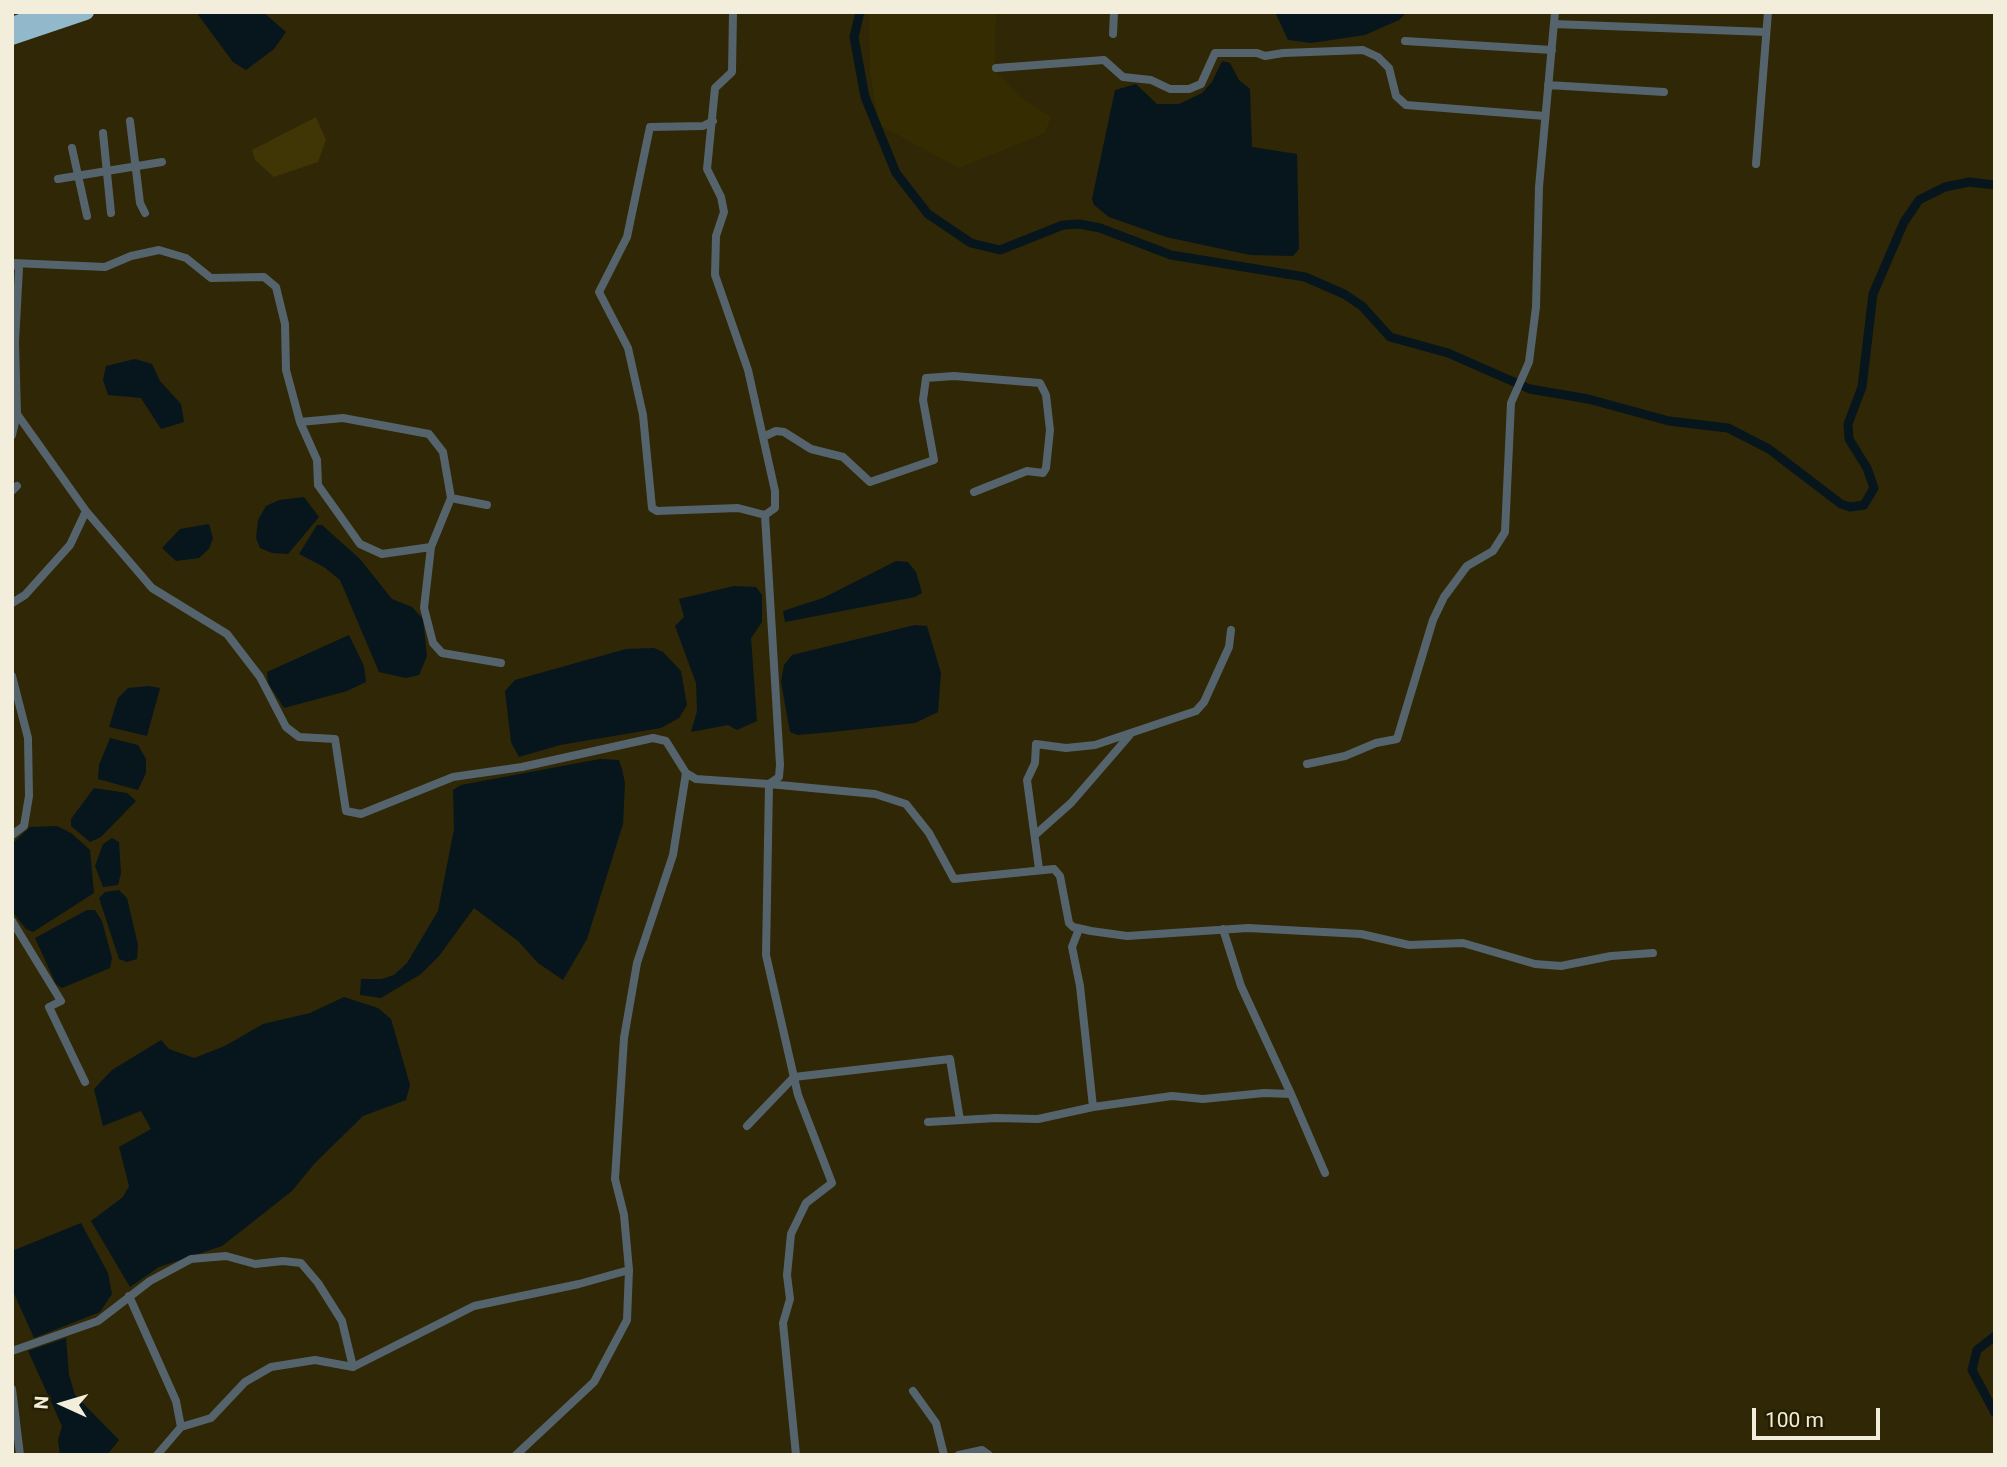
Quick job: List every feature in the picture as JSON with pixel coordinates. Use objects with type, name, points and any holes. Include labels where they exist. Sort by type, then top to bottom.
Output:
[{"type":"highway","points":[[12,25],[48,12]]},
{"type":"highway","points":[[12,37],[86,12]]},
{"type":"street","points":[[713,121],[703,126],[650,127],[627,237],[599,292],[628,348],[643,415],[652,508],[657,511],[738,508],[765,515],[775,508],[775,491],[748,370],[715,275],[716,236],[724,212],[721,197],[706,169],[713,121],[715,88],[732,72],[733,12]]},
{"type":"street","points":[[1113,34],[1114,12]]},
{"type":"street","points":[[1307,764],[1345,756],[1376,743],[1397,739],[1433,620],[1444,597],[1467,566],[1493,551],[1506,532],[1511,403],[1529,362],[1536,307],[1539,187],[1555,12]]},
{"type":"street","points":[[1756,164],[1768,12]]},
{"type":"street","points":[[1554,24],[1766,32]]},
{"type":"street","points":[[1405,41],[1552,50]]},
{"type":"street","points":[[996,68],[1104,60],[1123,76],[1151,80],[1170,89],[1189,89],[1201,83],[1215,53],[1257,53],[1265,57],[1283,53],[1363,50],[1378,57],[1388,68],[1395,96],[1406,106],[1545,116]]},
{"type":"street","points":[[1548,85],[1664,92]]},
{"type":"street","points":[[130,121],[140,203],[145,213]]},
{"type":"street","points":[[103,133],[109,170],[111,213]]},
{"type":"street","points":[[72,148],[87,216]]},
{"type":"street","points":[[58,178],[162,162]]},
{"type":"street","points":[[12,263],[105,267],[131,256],[159,250],[186,258],[211,278],[264,277],[276,287],[285,324],[286,370],[300,422],[317,460],[318,485],[360,544],[382,554],[431,547]]},
{"type":"street","points":[[12,263],[19,268],[15,342],[17,414],[12,435]]},
{"type":"street","points":[[763,437],[776,431],[784,432],[811,449],[843,457],[870,482],[934,460],[923,400],[926,378],[938,375],[1040,383],[1046,395],[1050,430],[1046,468],[1043,473],[1027,471],[974,492]]},
{"type":"street","points":[[17,414],[86,511],[152,588],[227,634],[260,677],[286,727],[299,737],[335,739],[346,811],[361,814],[453,777],[522,767],[653,738],[666,741],[686,773],[696,779],[875,794],[906,804],[929,833],[954,879],[1039,869],[1057,872],[1066,916],[1073,927],[1079,929],[1128,936],[1223,929],[1361,934],[1409,945],[1463,943],[1535,964],[1561,966],[1611,956],[1653,953]]},
{"type":"street","points":[[300,422],[343,418],[429,434],[443,452],[451,498],[431,547],[424,608],[433,643],[442,653],[501,663]]},
{"type":"street","points":[[451,498],[487,505]]},
{"type":"street","points":[[12,603],[25,595],[70,545],[86,511]]},
{"type":"street","points":[[765,515],[780,765],[779,777],[769,784]]},
{"type":"street","points":[[1039,869],[1027,780],[1035,764],[1036,744],[1066,748],[1094,745],[1196,711],[1204,702],[1229,647],[1231,630]]},
{"type":"street","points":[[12,676],[28,738],[29,796],[24,826],[12,835]]},
{"type":"street","points":[[1035,835],[1071,803],[1131,733]]},
{"type":"street","points":[[516,1455],[594,1382],[627,1320],[629,1269],[624,1215],[615,1179],[624,1038],[637,962],[673,855],[686,773]]},
{"type":"street","points":[[769,784],[766,954],[794,1077],[810,1133],[832,1183],[806,1203],[791,1234],[787,1275],[790,1299],[783,1323],[796,1455]]},
{"type":"street","points":[[12,921],[61,1001],[49,1007],[85,1082]]},
{"type":"street","points":[[1079,929],[1072,947],[1080,986],[1093,1107]]},
{"type":"street","points":[[1223,929],[1241,986],[1325,1173]]},
{"type":"street","points":[[747,1126],[794,1077],[950,1059],[960,1119]]},
{"type":"street","points":[[928,1122],[960,1119],[1038,1119],[1093,1107],[1172,1096],[1203,1099],[1291,1094]]},
{"type":"street","points":[[12,1351],[98,1321],[129,1296],[191,1259],[226,1256],[255,1264],[283,1261],[301,1263],[318,1283],[342,1321],[353,1367]]},
{"type":"street","points":[[157,1455],[181,1427],[211,1419],[246,1382],[271,1367],[315,1360],[353,1367],[474,1306],[579,1284],[629,1269]]},
{"type":"street","points":[[129,1296],[176,1401],[181,1427]]},
{"type":"street","points":[[12,1389],[17,1453]]},
{"type":"street","points":[[913,1391],[936,1423],[944,1455]]},
{"type":"street","points":[[959,1455],[982,1450],[989,1455]]},
{"type":"shaded area","points":[[196,12],[263,12],[286,32],[274,49],[246,70],[233,62]]},
{"type":"shaded area","points":[[869,12],[996,12],[995,71],[1020,97],[1051,117],[1045,133],[959,168],[879,125],[870,72]]},
{"type":"shaded area","points":[[1275,12],[1407,12],[1399,20],[1365,35],[1311,43],[1288,40]]},
{"type":"shaded area","points":[[1222,61],[1230,63],[1239,80],[1250,89],[1252,147],[1297,154],[1299,249],[1293,256],[1250,255],[1166,237],[1109,217],[1094,205],[1092,199],[1115,90],[1136,84],[1157,104],[1179,104],[1202,93],[1212,82]]},
{"type":"shaded area","points":[[316,117],[326,140],[318,162],[274,177],[255,160],[252,150]]},
{"type":"shaded area","points":[[135,359],[152,364],[160,381],[181,404],[184,422],[161,429],[141,398],[108,395],[103,380],[106,366]]},
{"type":"shaded area","points":[[304,497],[319,517],[288,554],[272,553],[260,548],[256,538],[258,520],[266,506],[279,500]]},
{"type":"shaded area","points":[[209,524],[213,538],[209,549],[199,558],[176,561],[162,548],[180,529]]},
{"type":"shaded area","points":[[317,525],[322,525],[360,559],[392,599],[412,607],[423,619],[427,656],[419,675],[406,678],[379,672],[340,580],[324,567],[299,554]]},
{"type":"shaded area","points":[[896,561],[908,562],[916,572],[922,593],[915,597],[785,622],[783,611],[823,598]]},
{"type":"shaded area","points":[[734,586],[756,587],[762,595],[762,622],[751,638],[757,721],[737,730],[728,725],[691,732],[697,711],[696,683],[675,626],[684,617],[679,599]]},
{"type":"shaded area","points":[[915,625],[927,626],[941,673],[938,712],[915,723],[798,735],[790,732],[781,682],[784,665],[792,655]]},
{"type":"shaded area","points":[[349,635],[364,666],[366,682],[347,691],[284,708],[268,683],[267,672]]},
{"type":"shaded area","points":[[654,648],[663,652],[681,671],[687,705],[679,718],[661,728],[560,745],[519,757],[511,742],[505,691],[515,680],[626,649]]},
{"type":"shaded area","points":[[128,688],[160,688],[147,736],[109,727],[118,698]]},
{"type":"shaded area","points":[[110,738],[138,745],[146,759],[146,773],[138,790],[98,779],[99,765]]},
{"type":"shaded area","points":[[600,759],[619,760],[625,783],[623,824],[587,939],[563,980],[538,963],[518,941],[474,908],[439,956],[421,974],[381,998],[360,995],[361,979],[382,979],[394,975],[407,963],[438,911],[454,829],[453,790],[461,785]]},
{"type":"shaded area","points":[[94,788],[127,793],[136,801],[101,837],[90,842],[71,826],[71,819]]},
{"type":"shaded area","points":[[57,826],[71,833],[90,850],[94,893],[33,932],[26,929],[12,911],[12,844],[30,827]]},
{"type":"shaded area","points":[[112,838],[119,842],[121,873],[118,885],[103,887],[95,866],[103,844]]},
{"type":"shaded area","points":[[119,890],[127,898],[138,945],[137,959],[127,962],[119,959],[99,898],[105,892]]},
{"type":"shaded area","points":[[87,910],[95,910],[102,921],[112,958],[110,968],[62,988],[56,984],[35,938]]},
{"type":"shaded area","points":[[344,997],[378,1008],[391,1019],[410,1085],[406,1100],[363,1116],[315,1163],[292,1191],[222,1246],[159,1267],[130,1287],[91,1221],[123,1197],[129,1186],[119,1147],[151,1129],[141,1111],[103,1126],[94,1089],[112,1070],[161,1040],[169,1049],[194,1058],[225,1046],[263,1024],[310,1013]]},
{"type":"shaded area","points":[[81,1223],[108,1273],[112,1294],[100,1312],[34,1338],[12,1289],[12,1251]]},
{"type":"shaded area","points":[[66,1338],[69,1375],[75,1395],[119,1440],[107,1455],[60,1455],[58,1440],[62,1426],[28,1351]]},
{"type":"waterway","points":[[860,12],[854,37],[865,97],[896,173],[928,214],[971,243],[1000,250],[1063,225],[1079,224],[1100,228],[1171,255],[1305,277],[1344,294],[1362,306],[1390,337],[1448,353],[1530,389],[1588,399],[1669,421],[1728,428],[1769,449],[1841,504],[1850,507],[1864,505],[1874,488],[1867,468],[1849,439],[1848,424],[1862,387],[1873,294],[1904,222],[1919,200],[1945,187],[1969,182],[1995,185]]},
{"type":"waterway","points":[[1995,1336],[1977,1350],[1972,1370],[1995,1413]]}]
